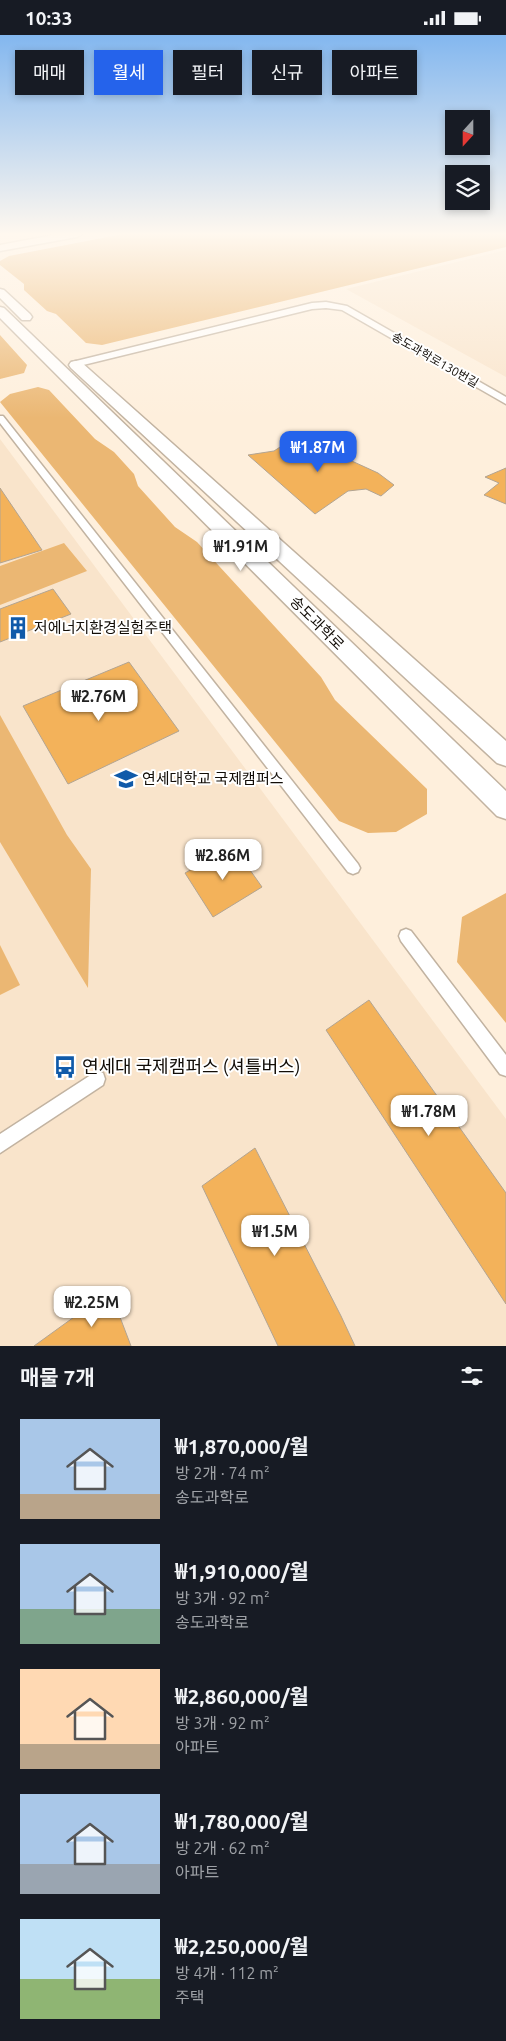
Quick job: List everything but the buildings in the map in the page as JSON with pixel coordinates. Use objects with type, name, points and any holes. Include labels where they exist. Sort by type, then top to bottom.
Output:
[{"type":"main road","name":"송도과학로","points":[[3,295],[75,364],[506,756]]},
{"type":"main road","name":"송도과학로","points":[[0,311],[506,808]]},
{"type":"street","name":"송도과학로130번길","points":[[75,364],[312,306],[326,305],[344,308],[506,401]]},
{"type":"street","points":[[0,418],[353,868]]},
{"type":"street","points":[[406,936],[506,1067]]},
{"type":"street","points":[[0,1144],[97,1079]]},
{"type":"shaded area","points":[[30,295],[307,295],[102,345],[86,343],[56,314],[47,311]]},
{"type":"shaded area","points":[[357,295],[506,295],[506,377]]},
{"type":"shaded area","points":[[0,335],[27,365],[24,373],[0,379]]},
{"type":"shaded area","points":[[38,387],[49,390],[95,439],[114,452],[134,474],[138,486],[175,527],[197,542],[321,677],[335,700],[427,789],[427,814],[396,832],[368,833],[339,821],[0,402],[10,394]]},
{"type":"shaded area","name":"연세대학교 국제캠퍼스","points":[[0,439],[506,1119],[506,1346],[0,1346]]},
{"type":"shaded area","points":[[64,543],[87,571],[0,605],[0,566]]},
{"type":"shaded area","points":[[0,715],[67,835],[91,869],[88,988],[0,842]]},
{"type":"shaded area","points":[[506,893],[506,1023],[457,962],[462,917]]},
{"type":"shaded area","points":[[0,945],[20,985],[0,995]]},
{"type":"place","name":"저에너지환경실험주택","points":[[18,628]]},
{"type":"place","name":"연세대학교 국제캠퍼스","points":[[126,779]]},
{"type":"place","name":"연세대 국제캠퍼스 (셔틀버스)","points":[[65,1067]]}]
